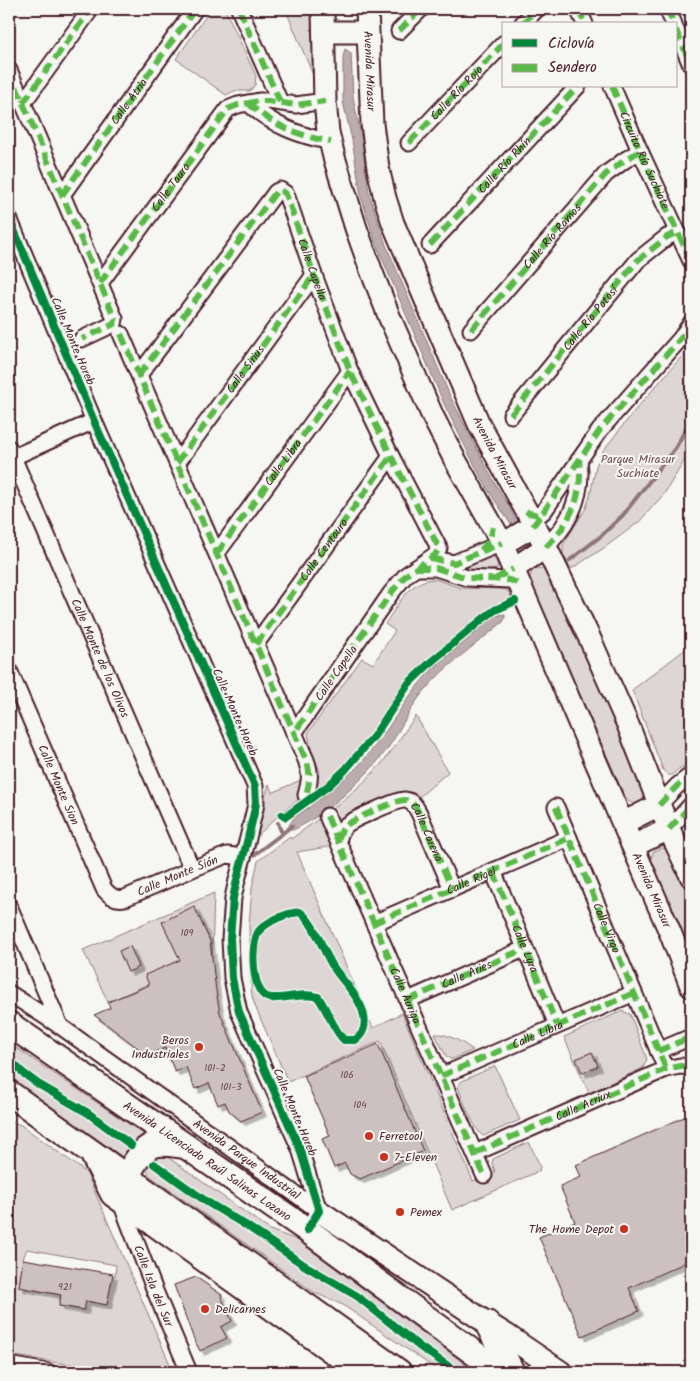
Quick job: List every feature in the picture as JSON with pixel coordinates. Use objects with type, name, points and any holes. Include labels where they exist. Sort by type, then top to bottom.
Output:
[{"type":"main road","name":"Avenida Licenciado Raúl Salinas Lozano","points":[[9,1024],[184,1146],[313,1220],[472,1363],[500,1372]]},
{"type":"main road","points":[[13,1098],[92,1153],[123,1189],[362,1372]]},
{"type":"main road","points":[[123,1189],[137,1160],[147,1149],[154,1145],[163,1144],[184,1146]]},
{"type":"main road","points":[[123,1189],[399,1372]]},
{"type":"main road","points":[[487,1323],[512,1372]]},
{"type":"street","points":[[23,103],[91,9]]},
{"type":"street","name":"Calle Atria","points":[[62,195],[195,9]]},
{"type":"street","points":[[239,9],[280,102]]},
{"type":"street","points":[[248,103],[269,120],[308,137],[330,137],[325,101],[323,9]]},
{"type":"street","name":"Avenida Mirasur","points":[[367,9],[372,124],[378,168],[393,222],[480,424],[534,516],[546,547],[628,725],[669,829],[691,876]]},
{"type":"street","points":[[399,32],[421,9]]},
{"type":"street","points":[[524,22],[536,9]]},
{"type":"street","points":[[578,9],[583,22]]},
{"type":"street","points":[[667,9],[673,22]]},
{"type":"street","points":[[324,32],[367,32]]},
{"type":"street","points":[[678,35],[691,65]]},
{"type":"street","name":"Calle Río Rojo","points":[[409,143],[502,45]]},
{"type":"street","points":[[9,70],[115,322],[82,339]]},
{"type":"street","name":"Calle Río Rhín","points":[[430,245],[576,88]]},
{"type":"street","name":"Circuito Río Suchiate","points":[[613,88],[691,261]]},
{"type":"street","name":"Calle Tauro","points":[[100,283],[224,112],[231,107],[268,100],[296,105],[325,101]]},
{"type":"street","name":"Avenida Mirasur","points":[[330,137],[334,157],[356,228],[389,316],[433,417],[498,535],[509,578],[575,715],[623,822],[691,986]]},
{"type":"street","name":"Calle Río Ramos","points":[[471,330],[606,174],[640,151]]},
{"type":"street","name":"Calle Capella","points":[[139,375],[276,192],[280,190],[286,194],[350,371],[391,456],[438,544],[439,550],[431,558],[415,568],[391,592],[294,733]]},
{"type":"street","name":"Calle Monte Horeb","points":[[9,218],[94,421],[254,782],[256,804],[233,898],[230,935],[232,978],[239,1012],[248,1036],[300,1149],[313,1220]]},
{"type":"street","name":"Calle Río Potosí","points":[[511,414],[638,260],[667,237],[678,232]]},
{"type":"street","name":"Calle Sirius","points":[[177,463],[314,275]]},
{"type":"street","points":[[431,558],[442,562],[454,562],[477,554],[490,540],[498,535],[513,538],[534,516],[579,460],[600,430],[681,338],[691,323]]},
{"type":"street","points":[[121,334],[294,733],[310,773],[310,783],[306,795]]},
{"type":"street","name":"Calle Libra","points":[[216,553],[350,371]]},
{"type":"street","points":[[10,455],[94,421]]},
{"type":"street","name":"Calle Monte de los Olivos","points":[[10,455],[192,868]]},
{"type":"street","name":"Calle Centauro","points":[[256,644],[391,456]]},
{"type":"street","points":[[415,568],[436,568],[467,578],[509,578],[546,547],[561,531],[575,505],[581,478],[579,460]]},
{"type":"street","name":"Calle Monte Sion","points":[[9,670],[104,889],[113,897]]},
{"type":"street","points":[[623,822],[659,805],[677,786],[691,775]]},
{"type":"street","name":"Calle Carena","points":[[338,840],[344,826],[350,822],[392,803],[407,800],[414,805],[419,813],[452,889]]},
{"type":"street","points":[[633,846],[669,829],[691,805]]},
{"type":"street","name":"Calle Virgo","points":[[556,806],[666,1069]]},
{"type":"street","name":"Calle Auriga","points":[[327,816],[484,1175]]},
{"type":"street","name":"Calle Rigel","points":[[374,923],[569,838]]},
{"type":"street","name":"Calle Monte Sión","points":[[113,897],[125,898],[192,868],[227,855],[243,857]]},
{"type":"street","name":"Calle Lyra","points":[[493,871],[557,1025]]},
{"type":"street","points":[[9,906],[60,1026]]},
{"type":"street","name":"Calle Aries","points":[[408,1000],[524,949]]},
{"type":"street","name":"Avenida Parque Industrial","points":[[9,992],[60,1026],[313,1220],[487,1323],[561,1372]]},
{"type":"street","name":"Calle Libra","points":[[441,1076],[634,993]]},
{"type":"street","points":[[658,1051],[691,1037]]},
{"type":"street","name":"Calle Acriux","points":[[475,1153],[666,1069],[680,1066],[691,1067]]},
{"type":"street","name":"Calle Isla del Sur","points":[[123,1189],[155,1290],[189,1372]]},
{"type":"street","points":[[9,1365],[48,1372]]},
{"type":"green space","points":[[211,9],[225,9],[256,76],[255,85],[250,91],[234,91],[226,95],[176,59]]},
{"type":"green space","points":[[296,9],[315,9],[317,73],[313,75],[287,13]]},
{"type":"green space","name":"Parque Mirasur Suchiate","points":[[691,346],[691,450],[664,494],[639,522],[571,569],[563,554],[563,545],[586,508],[596,466],[602,452],[636,409]]},
{"type":"green space","points":[[491,555],[496,561],[497,569],[484,571],[467,570],[469,565]]},
{"type":"green space","points":[[537,568],[546,570],[603,689],[646,797],[641,802],[636,804],[630,802],[625,797],[529,579],[532,571]]},
{"type":"green space","points":[[435,579],[461,588],[504,589],[508,591],[512,599],[485,613],[470,624],[416,670],[402,685],[362,745],[340,769],[314,790],[320,772],[311,749],[308,733],[362,658],[373,664],[395,631],[385,624],[400,601],[418,583]]},
{"type":"green space","points":[[691,645],[691,762],[673,774],[668,775],[663,770],[632,690]]},
{"type":"green space","points":[[416,716],[448,772],[418,798],[415,795],[403,792],[393,794],[345,815],[339,822],[333,846],[297,852],[373,1028],[402,1013],[473,1181],[495,1172],[492,1163],[493,1159],[529,1142],[540,1166],[539,1171],[452,1210],[380,1041],[288,1082],[255,1006],[250,974],[249,925],[252,888],[258,861],[339,803],[372,774],[387,757]]},
{"type":"green space","points":[[305,778],[297,801],[281,813],[252,841],[269,784],[272,793]]},
{"type":"green space","points":[[661,848],[668,849],[673,856],[691,905],[691,955],[651,859],[653,852]]},
{"type":"green space","points":[[214,893],[212,958],[191,965],[108,1002],[83,950]]},
{"type":"green space","points":[[622,1011],[630,1014],[647,1059],[643,1068],[589,1093],[564,1037]]},
{"type":"green space","points":[[435,1034],[450,1037],[473,1050],[450,1059],[446,1056]]},
{"type":"green space","points":[[9,1043],[148,1137],[127,1160],[9,1078]]},
{"type":"green space","points":[[495,1066],[520,1120],[483,1136],[472,1121],[458,1086],[462,1081]]},
{"type":"green space","points":[[9,1121],[21,1125],[87,1174],[170,1366],[169,1368],[129,1370],[108,1369],[9,1355]],"holes":[[[27,1249],[116,1265],[107,1304],[85,1301],[83,1310],[59,1306],[61,1295],[19,1287],[23,1259]]]},
{"type":"green space","points":[[154,1156],[169,1158],[270,1230],[297,1240],[464,1363],[468,1372],[440,1372],[343,1305],[315,1293],[150,1176],[147,1170],[148,1165]]},
{"type":"shaded area","points":[[345,49],[351,53],[353,97],[362,141],[369,193],[386,245],[450,396],[494,482],[510,508],[518,526],[514,529],[488,490],[445,406],[376,244],[361,196],[352,140],[343,102],[343,57]]},
{"type":"shaded area","points":[[505,614],[503,622],[452,663],[425,690],[388,748],[357,783],[319,815],[293,830],[290,828],[289,825],[294,818],[329,792],[361,763],[412,693],[432,670],[488,621]]},
{"type":"building","points":[[194,906],[210,941],[220,1013],[262,1112],[241,1121],[229,1111],[225,1102],[218,1105],[209,1083],[195,1089],[186,1067],[175,1072],[165,1048],[147,1055],[94,1015],[110,1008],[108,1002],[149,985],[145,975],[180,960],[162,922]]},
{"type":"building","points":[[130,946],[139,967],[128,972],[119,951]]},
{"type":"building","points":[[378,1044],[423,1151],[360,1179],[350,1174],[345,1163],[334,1168],[322,1139],[330,1136],[304,1076]]},
{"type":"building","points":[[592,1052],[598,1066],[582,1073],[576,1059]]},
{"type":"building","name":"The Home Depot","points":[[691,1114],[691,1260],[629,1288],[639,1311],[582,1336],[539,1237],[575,1222],[560,1186],[581,1177],[576,1165]]},
{"type":"building","points":[[23,1259],[113,1274],[107,1305],[86,1301],[84,1310],[59,1306],[61,1295],[19,1287]]},
{"type":"building","name":"Delicarnes","points":[[196,1277],[222,1295],[221,1297],[232,1321],[221,1327],[227,1338],[200,1351],[174,1285]]},
{"type":"waterway","points":[[570,560],[601,536],[623,515],[676,447],[691,419]]},
{"type":"waterway","points":[[278,823],[282,834]]},
{"type":"waterway","points":[[254,855],[292,826]]},
{"type":"marked path","points":[[23,103],[91,9]]},
{"type":"marked path","points":[[62,195],[195,9]]},
{"type":"marked path","points":[[239,9],[280,102]]},
{"type":"marked path","points":[[399,31],[421,9]]},
{"type":"marked path","points":[[524,22],[537,9]]},
{"type":"marked path","points":[[578,9],[584,22]]},
{"type":"marked path","points":[[667,9],[673,22]]},
{"type":"marked path","points":[[678,35],[691,65]]},
{"type":"marked path","points":[[409,143],[502,45]]},
{"type":"marked path","points":[[9,70],[115,319],[114,324],[82,339]]},
{"type":"marked path","points":[[430,245],[576,88]]},
{"type":"marked path","points":[[613,88],[691,261]]},
{"type":"marked path","points":[[100,283],[228,109],[259,101],[296,105],[325,101]]},
{"type":"marked path","points":[[248,103],[277,124],[308,136],[331,142]]},
{"type":"marked path","points":[[471,330],[606,174],[640,151]]},
{"type":"marked path","points":[[139,375],[276,192],[280,190],[286,194],[350,371],[391,456],[439,548],[435,555],[406,575],[391,593],[294,733]]},
{"type":"marked path","points":[[511,415],[638,260],[667,237],[678,232]]},
{"type":"marked path","points":[[177,463],[314,275]]},
{"type":"marked path","points":[[526,511],[539,515],[544,511],[600,430],[681,338],[691,323]]},
{"type":"marked path","points":[[121,334],[306,760],[309,769],[306,795]]},
{"type":"marked path","points":[[217,553],[350,371]]},
{"type":"marked path","points":[[256,644],[391,456]]},
{"type":"marked path","points":[[546,547],[562,528],[573,508],[579,485],[579,460]]},
{"type":"marked path","points":[[533,526],[544,511]]},
{"type":"marked path","points":[[481,550],[490,540],[493,527]]},
{"type":"marked path","points":[[431,558],[454,563],[502,543]]},
{"type":"marked path","points":[[417,568],[436,568],[467,578],[509,580],[520,585]]},
{"type":"marked path","points":[[495,579],[513,569]]},
{"type":"marked path","points":[[659,805],[677,786],[691,775]]},
{"type":"marked path","points":[[338,840],[344,828],[356,819],[393,803],[404,800],[409,801],[419,813],[452,889]]},
{"type":"marked path","points":[[669,829],[691,805]]},
{"type":"marked path","points":[[556,807],[666,1069]]},
{"type":"marked path","points":[[327,816],[484,1175]]},
{"type":"marked path","points":[[374,923],[569,838]]},
{"type":"marked path","points":[[493,871],[557,1025]]},
{"type":"marked path","points":[[408,1000],[524,949]]},
{"type":"marked path","points":[[441,1076],[634,993]]},
{"type":"marked path","points":[[658,1051],[691,1037]]},
{"type":"marked path","points":[[475,1153],[666,1069],[680,1066],[691,1067]]},
{"type":"cycle path","points":[[9,218],[94,421],[255,786],[256,804],[233,898],[230,939],[232,978],[239,1012],[300,1149],[319,1211],[307,1230]]},
{"type":"cycle path","points":[[282,815],[285,817],[328,786],[345,770],[374,736],[409,683],[432,661],[495,610],[515,601]]},
{"type":"cycle path","points":[[300,912],[310,923],[330,962],[356,997],[362,1009],[365,1020],[364,1027],[360,1036],[355,1040],[344,1040],[340,1036],[318,997],[304,995],[269,998],[265,996],[257,984],[254,965],[254,945],[259,931],[278,918],[300,912]]},
{"type":"cycle path","points":[[9,1059],[38,1084],[88,1113],[131,1145]]},
{"type":"cycle path","points":[[154,1164],[207,1202],[247,1226],[304,1265],[357,1296],[420,1347],[457,1372]]},
{"type":"place","name":"Beros Industriales","points":[[199,1047]]},
{"type":"place","name":"Ferretool","points":[[369,1136]]},
{"type":"place","name":"7-Eleven","points":[[384,1157]]},
{"type":"place","name":"Pemex","points":[[400,1212]]},
{"type":"place","name":"The Home Depot","points":[[624,1229]]},
{"type":"place","name":"Delicarnes","points":[[205,1309]]}]
